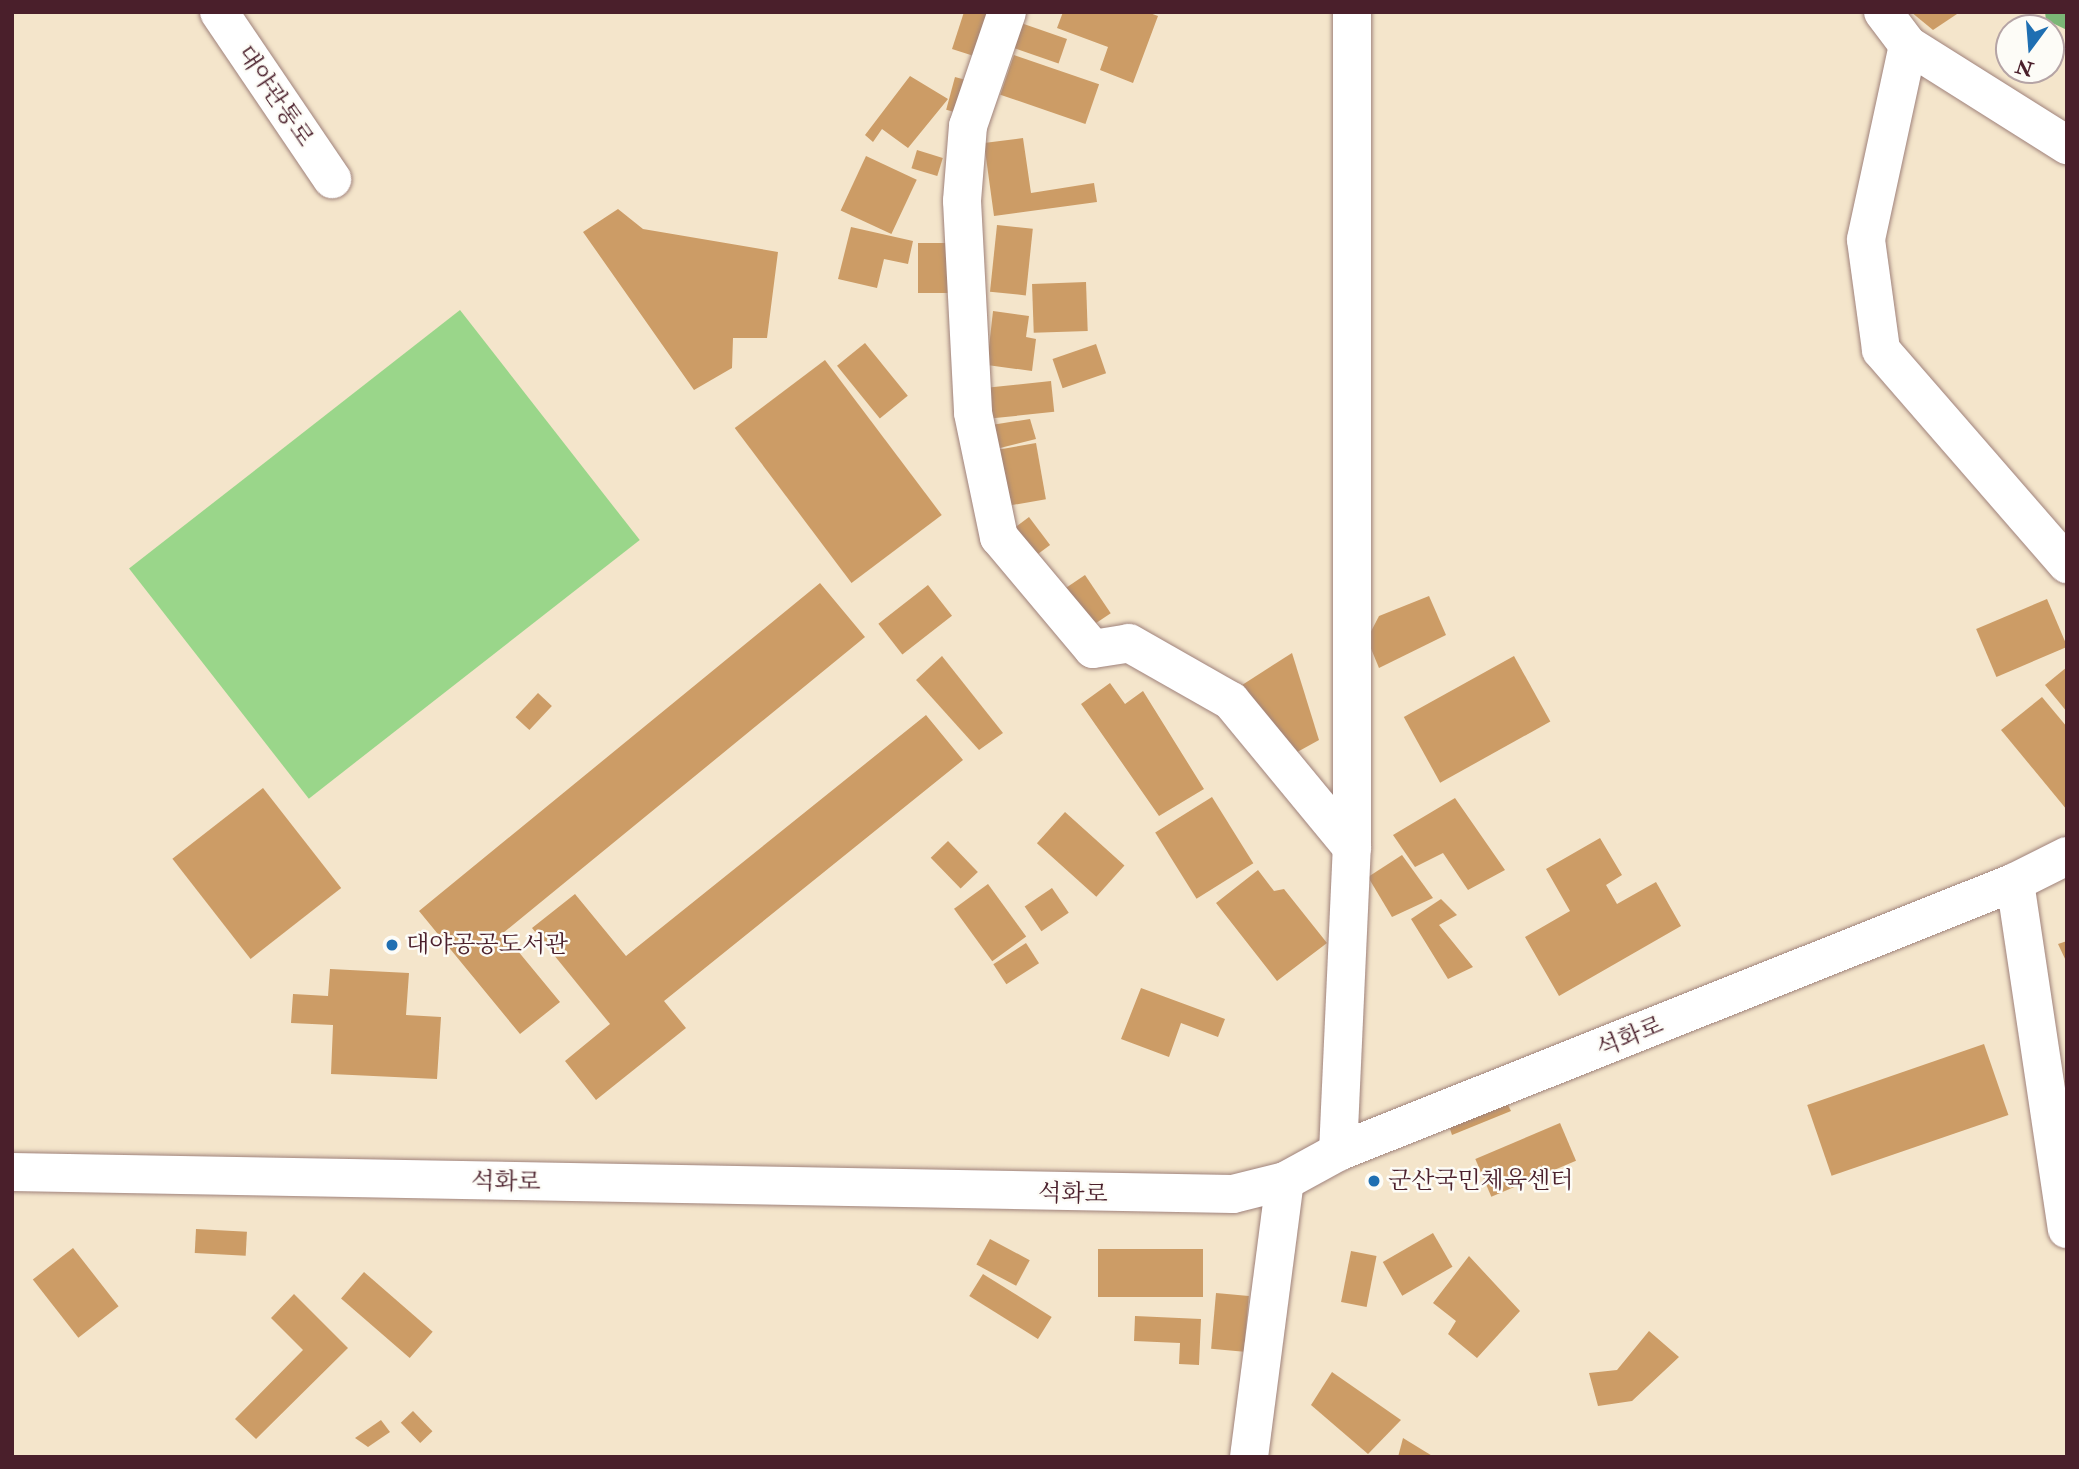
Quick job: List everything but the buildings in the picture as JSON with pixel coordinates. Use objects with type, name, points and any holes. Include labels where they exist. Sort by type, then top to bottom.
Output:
[{"type":"street","name":"대야관통로","points":[[219,12],[332,179]]},
{"type":"street","points":[[1007,12],[968,126],[962,201],[973,413],[999,537],[1093,649],[1129,643],[1231,701],[1352,848]]},
{"type":"street","points":[[1338,1152],[1352,848],[1352,12]]},
{"type":"street","points":[[1883,12],[1908,45],[2067,145]]},
{"type":"street","points":[[1908,45],[1866,240],[1881,351],[2067,564]]},
{"type":"street","name":"석화로","points":[[12,1172],[1168,1196],[1233,1194],[1285,1181],[1338,1152],[2015,882],[2067,856]]},
{"type":"street","points":[[2015,882],[2067,1229]]},
{"type":"street","points":[[1249,1457],[1285,1181]]},
{"type":"green space","points":[[2067,12],[2067,30],[2065,14],[2045,14]]},
{"type":"green space","points":[[460,310],[640,540],[309,799],[129,569]]},
{"type":"place","name":"대야공공도서관","points":[[392,945]]},
{"type":"place","name":"군산국민체육센터","points":[[1374,1181]]}]
